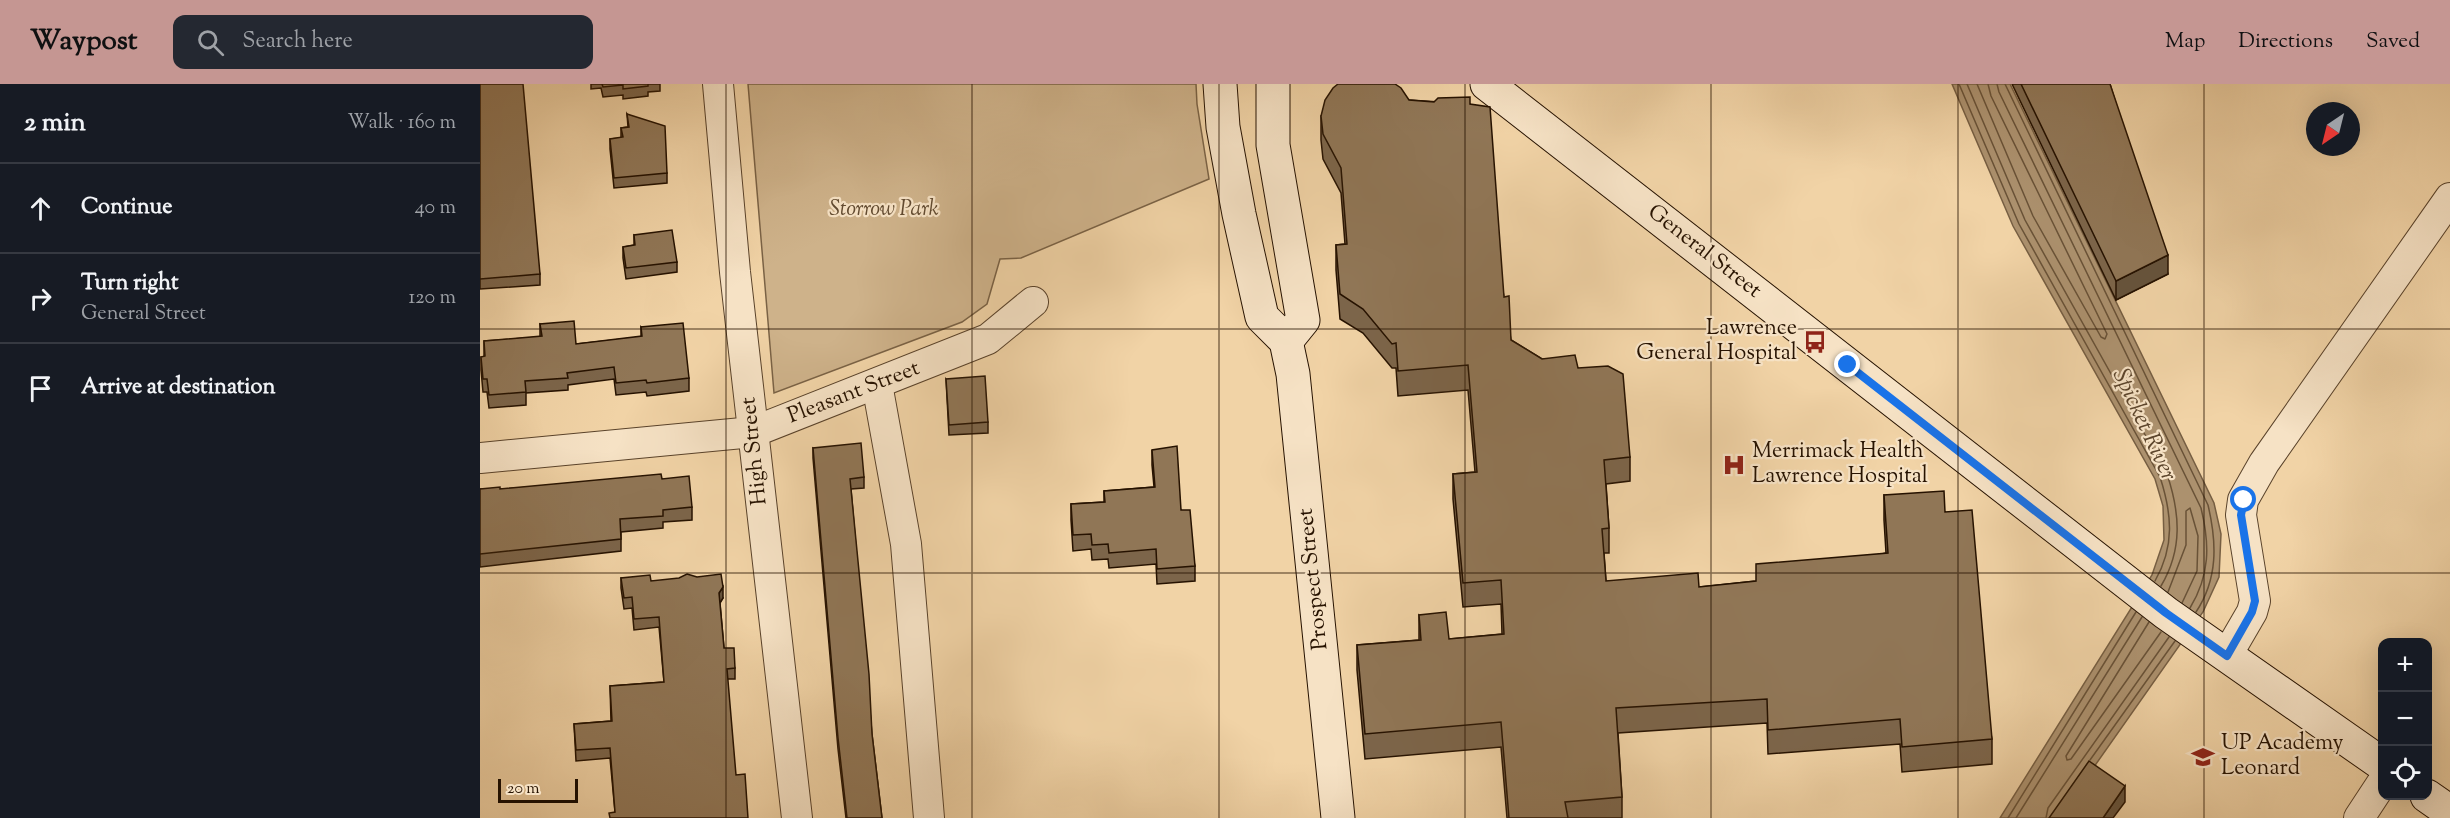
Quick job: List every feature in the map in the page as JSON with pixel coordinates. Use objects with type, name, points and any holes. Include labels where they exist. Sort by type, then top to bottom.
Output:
[{"type":"main road","points":[[1220,84],[1223,128],[1262,317],[1286,341],[1303,320],[1273,145],[1273,84]]},
{"type":"main road","name":"General Street","points":[[1487,84],[2118,575],[2219,650],[2378,761]]},
{"type":"main road","name":"Prospect Street","points":[[1286,341],[1293,374],[1338,818]]},
{"type":"main road","points":[[2432,799],[2450,812]]},
{"type":"street","name":"High Street","points":[[718,84],[735,272],[797,818]]},
{"type":"street","points":[[2219,650],[2252,612],[2255,601],[2241,515],[2244,500],[2264,463],[2450,198]]},
{"type":"street","name":"Pleasant Street","points":[[480,458],[753,432],[988,339],[1033,302]]},
{"type":"street","points":[[877,384],[906,544],[928,818]]},
{"type":"street","points":[[2359,818],[2378,789]]},
{"type":"green space","name":"Storrow Park","points":[[748,84],[1196,84],[1209,179],[1021,258],[1000,259],[987,304],[962,322],[774,393]]},
{"type":"water","name":"Spicket River","points":[[1952,84],[2010,84],[2214,503],[2221,534],[2219,577],[2203,612],[2058,818],[2000,818],[2152,575],[2164,540],[2163,506],[2155,479],[2013,226]]},
{"type":"building","points":[[480,84],[523,84],[540,274],[480,279]]},
{"type":"building","points":[[602,84],[648,84],[648,86],[623,89],[623,85],[603,87]]},
{"type":"building","name":"Merrimack Health Lawrence Hospital","points":[[1338,84],[1395,84],[1401,88],[1409,100],[1434,102],[1438,98],[1470,97],[1470,104],[1490,107],[1504,297],[1509,296],[1511,340],[1542,359],[1575,355],[1578,368],[1608,366],[1623,374],[1630,457],[1604,460],[1609,528],[1602,529],[1606,581],[1698,573],[1699,587],[1756,581],[1756,564],[1888,553],[1884,495],[1944,491],[1945,512],[1972,510],[1992,739],[1902,747],[1900,719],[1768,730],[1767,699],[1616,708],[1622,797],[1565,802],[1568,818],[1509,818],[1501,722],[1365,734],[1357,645],[1421,640],[1419,615],[1446,612],[1449,639],[1504,634],[1501,580],[1463,583],[1453,474],[1477,472],[1468,365],[1398,371],[1396,343],[1392,344],[1363,309],[1340,294],[1336,245],[1347,244],[1341,168],[1323,134],[1321,116],[1325,100]]},
{"type":"building","points":[[2021,84],[2110,84],[2168,255],[2116,281]]},
{"type":"building","points":[[627,114],[665,126],[667,173],[614,178],[610,139],[623,137],[621,128],[629,127]]},
{"type":"building","points":[[672,230],[677,262],[626,268],[623,247],[635,245],[634,235]]},
{"type":"building","points":[[574,321],[576,344],[642,336],[641,327],[683,323],[689,378],[647,383],[646,380],[616,383],[614,367],[567,373],[568,378],[525,381],[526,392],[489,395],[487,379],[483,379],[481,357],[485,356],[484,341],[542,336],[540,324]]},
{"type":"building","points":[[985,376],[988,422],[949,425],[946,379]]},
{"type":"building","points":[[861,443],[864,477],[850,479],[869,674],[872,734],[882,818],[847,818],[813,448]]},
{"type":"building","points":[[1177,446],[1181,510],[1190,510],[1195,566],[1157,569],[1156,549],[1109,553],[1108,544],[1092,545],[1091,534],[1073,535],[1071,504],[1105,502],[1104,491],[1155,487],[1152,450]]},
{"type":"building","points":[[661,474],[662,479],[689,476],[692,507],[663,510],[663,516],[620,519],[621,539],[480,554],[480,489]]},
{"type":"building","points":[[687,574],[697,577],[721,574],[723,587],[719,593],[724,648],[734,648],[735,668],[727,669],[736,775],[745,774],[748,818],[610,818],[609,813],[615,812],[610,748],[576,750],[574,724],[612,721],[610,686],[664,682],[659,617],[634,619],[632,597],[624,598],[621,578],[650,575],[651,581],[679,578]]},
{"type":"building","points":[[2089,761],[2125,786],[2103,818],[2049,818]]},
{"type":"place","name":"Lawrence General Hospital","points":[[1815,342]]},
{"type":"place","name":"Merrimack Health Lawrence Hospital","points":[[1734,465]]},
{"type":"place","name":"UP Academy Leonard","points":[[2203,757]]},
{"type":"route","points":[[1848,365],[2166,613],[2227,656],[2252,612],[2255,601],[2241,515],[2244,500]]}]
